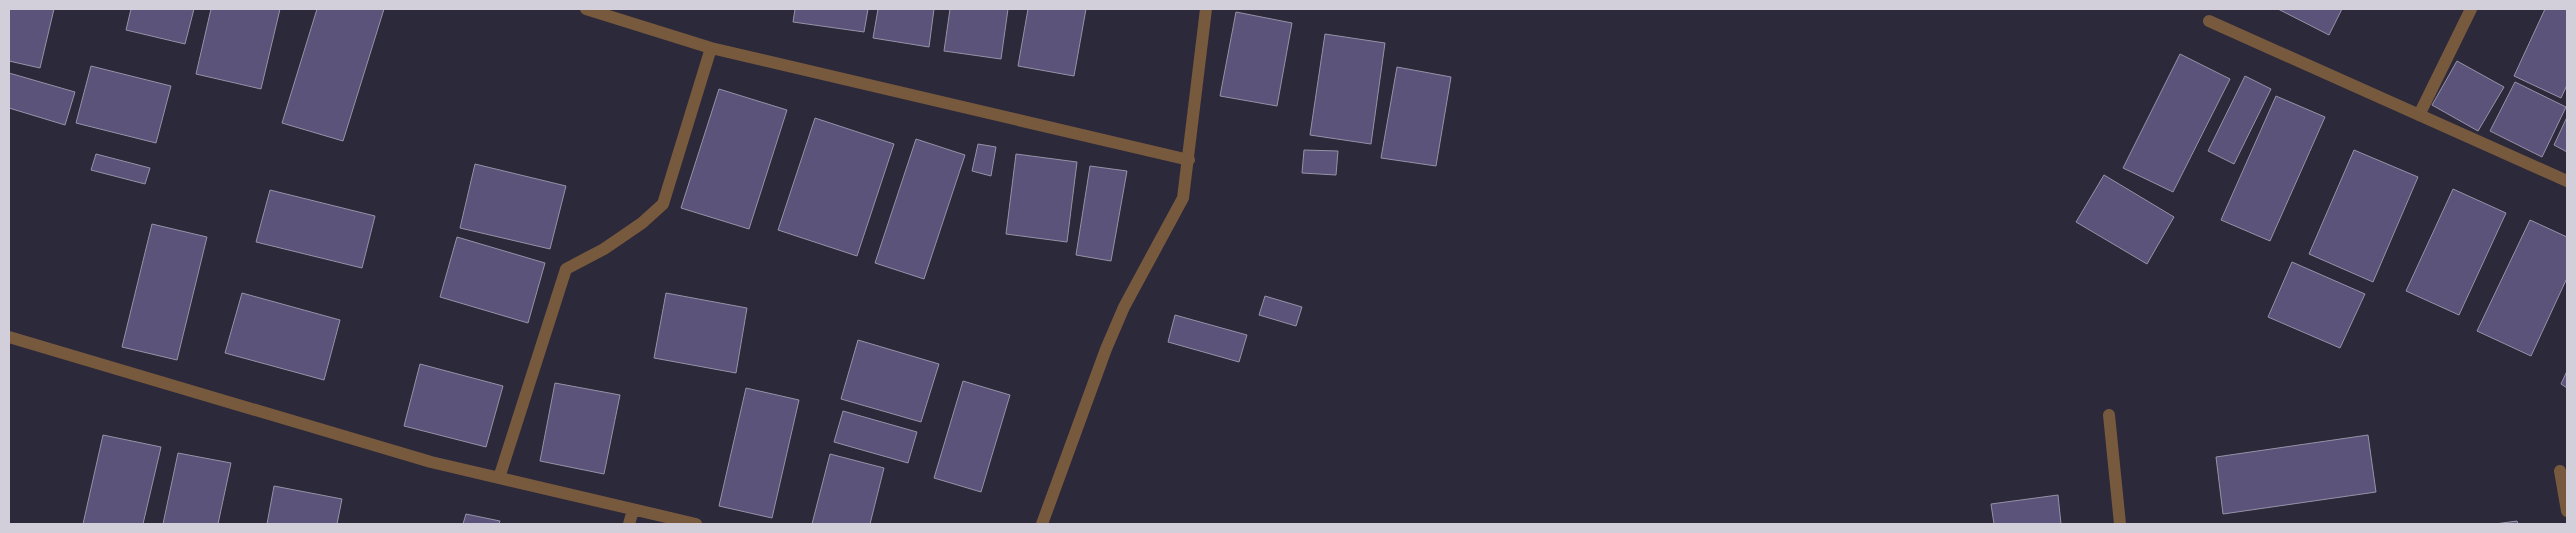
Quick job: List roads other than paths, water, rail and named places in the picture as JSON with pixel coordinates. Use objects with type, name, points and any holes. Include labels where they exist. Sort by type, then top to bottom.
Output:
[{"type":"street","points":[[586,9],[710,48],[1189,160]]},
{"type":"street","points":[[1042,524],[1106,349],[1124,307],[1183,198],[1206,9]]},
{"type":"street","points":[[2419,115],[2471,9]]},
{"type":"street","points":[[2209,21],[2567,181]]},
{"type":"street","points":[[499,478],[566,269],[604,250],[642,223],[663,204],[710,48]]},
{"type":"street","points":[[9,337],[431,462],[696,524]]},
{"type":"street","points":[[2109,415],[2120,524]]},
{"type":"street","points":[[2560,471],[2567,511]]},
{"type":"street","points":[[629,524],[633,510]]}]
